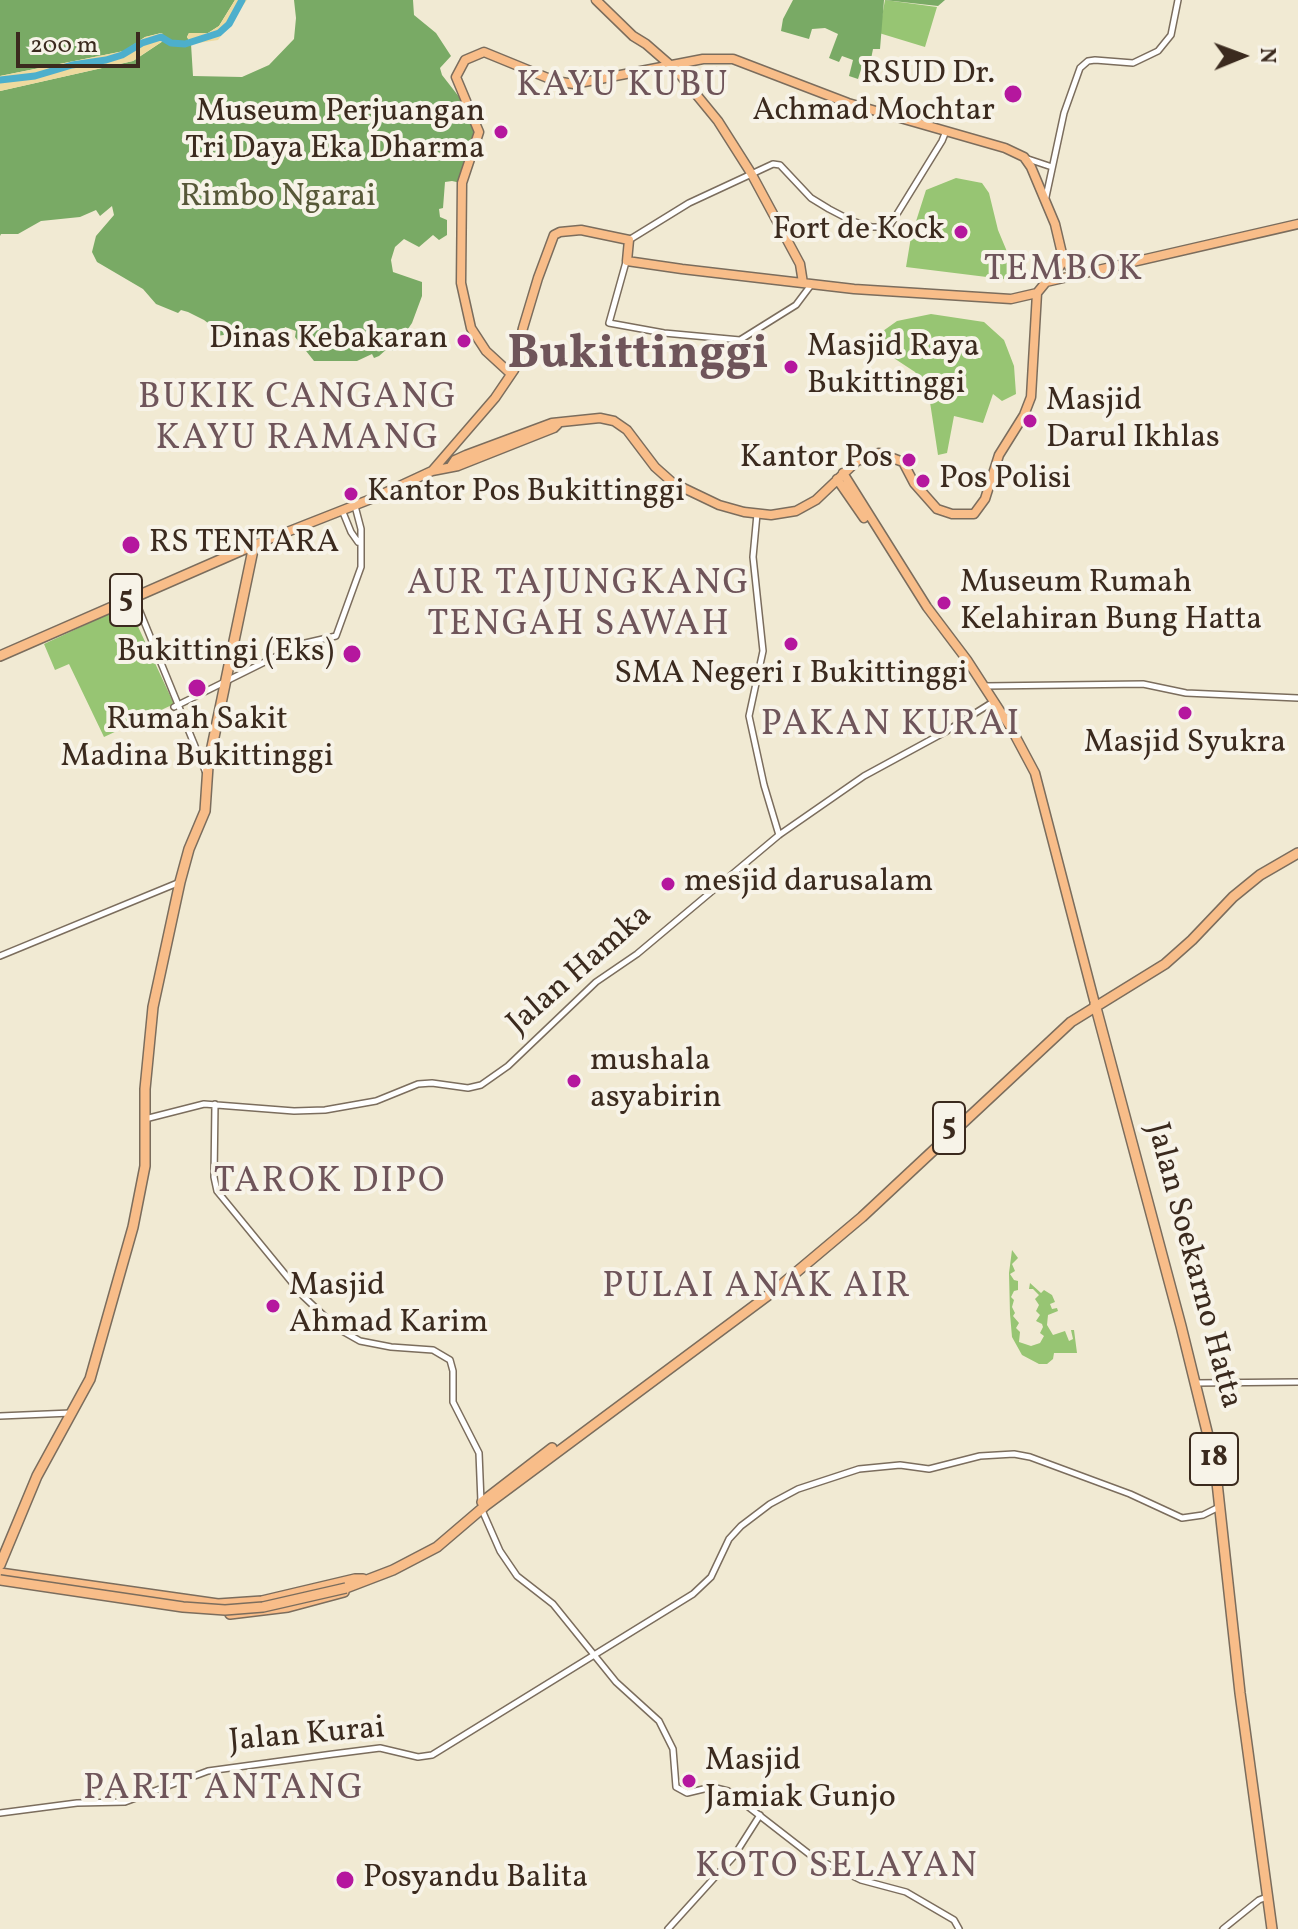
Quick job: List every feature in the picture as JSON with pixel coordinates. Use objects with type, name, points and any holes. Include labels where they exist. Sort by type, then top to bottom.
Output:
[{"type":"highway","name":"5","points":[[0,656],[254,545]]},
{"type":"highway","points":[[0,1565],[37,1476],[90,1379],[144,1179],[147,1056],[153,1007],[180,882],[189,849],[205,811],[207,774],[254,545]]},
{"type":"highway","name":"5","points":[[482,1506],[686,1355],[807,1259],[1094,1003],[1120,992],[1165,964],[1233,897],[1260,875],[1298,853]]},
{"type":"highway","name":"Jalan Soekarno Hatta","points":[[1094,1003],[1210,1439],[1272,1929]]},
{"type":"highway","points":[[0,1579],[215,1607],[263,1604],[346,1587],[364,1580],[442,1540],[482,1506]]},
{"type":"highway","points":[[0,1579],[231,1604],[262,1601],[355,1579],[364,1580]]},
{"type":"main road","points":[[596,0],[633,36],[670,65],[718,121],[751,173],[807,284]]},
{"type":"main road","points":[[511,374],[500,366],[471,328],[461,283],[462,183],[479,132],[457,83],[459,68],[470,57],[484,52],[555,81],[574,84],[703,59],[733,59],[848,103],[1005,148],[1024,157],[1036,175],[1063,258],[1076,276]]},
{"type":"main road","points":[[1046,282],[1298,224]]},
{"type":"main road","points":[[432,471],[511,374],[554,235],[560,232],[581,230],[629,240],[627,261],[807,284],[1011,299],[1037,293]]},
{"type":"main road","points":[[254,545],[432,471],[451,466],[455,460],[466,455],[552,423],[607,419],[620,424],[633,435],[655,467],[673,483],[719,505],[757,514],[779,515],[796,511],[816,500],[863,457],[887,454],[903,462],[914,483],[937,509],[966,516],[978,510],[985,499],[999,455],[1024,415],[1031,397],[1037,293],[1063,258]]},
{"type":"main road","points":[[500,366],[516,362]]},
{"type":"main road","points":[[500,366],[505,383]]},
{"type":"main road","points":[[840,476],[984,686],[1026,755],[1041,791],[1094,1003]]},
{"type":"street","points":[[1045,200],[1064,113],[1083,64],[1095,60],[1133,63],[1158,51],[1171,35],[1178,0]]},
{"type":"street","points":[[629,240],[689,203],[767,165],[780,165],[811,198],[852,221],[872,227],[889,227],[946,130]]},
{"type":"street","points":[[1024,157],[1052,167]]},
{"type":"street","points":[[627,261],[609,323],[664,333],[740,340],[796,305],[807,284]]},
{"type":"street","points":[[176,706],[301,644],[336,636],[361,567],[361,529],[355,505]]},
{"type":"street","points":[[342,510],[359,542]]},
{"type":"street","points":[[757,514],[753,557],[763,651],[749,716],[779,835]]},
{"type":"street","points":[[133,596],[176,706],[207,774]]},
{"type":"street","points":[[984,686],[1143,684],[1186,693],[1298,698]]},
{"type":"street","name":"Jalan Hamka","points":[[145,1119],[193,1106],[215,1104],[309,1111],[360,1105],[418,1084],[468,1088],[481,1085],[508,1066],[596,982],[637,954],[779,835],[864,776],[994,701]]},
{"type":"street","points":[[0,956],[180,882]]},
{"type":"street","points":[[215,1104],[214,1177],[217,1191],[303,1296],[337,1328],[360,1341],[433,1350],[450,1360],[453,1402],[479,1453],[482,1506],[510,1568],[553,1604],[582,1644],[616,1682],[654,1715],[673,1749],[676,1787],[687,1793],[719,1788],[738,1797],[813,1857],[861,1880],[906,1892],[954,1920],[959,1929]]},
{"type":"street","points":[[1195,1383],[1298,1382]]},
{"type":"street","points":[[0,1416],[71,1413]]},
{"type":"street","name":"Jalan Kurai","points":[[0,1813],[77,1803],[123,1803],[208,1771],[387,1748],[424,1757],[438,1752],[675,1606],[707,1582],[729,1539],[770,1504],[798,1489],[859,1469],[900,1465],[938,1468],[980,1456],[1014,1454],[1130,1494],[1182,1518],[1203,1515],[1219,1507]]},
{"type":"street","points":[[668,1929],[734,1856],[760,1815]]},
{"type":"street","points":[[1223,1929],[1267,1897]]},
{"type":"green space","name":"Rimbo Ngarai","points":[[0,0],[235,0],[219,26],[208,33],[189,33],[187,37],[191,44],[193,76],[242,77],[269,65],[294,39],[294,0],[413,0],[414,15],[436,33],[451,56],[440,68],[442,75],[474,116],[479,129],[461,183],[445,182],[443,208],[439,209],[440,217],[447,220],[447,235],[439,240],[433,235],[419,247],[404,239],[395,247],[391,260],[393,272],[422,282],[422,296],[412,323],[393,351],[388,348],[379,356],[374,358],[372,354],[357,361],[314,361],[295,337],[296,331],[285,327],[282,334],[262,330],[257,335],[244,335],[243,332],[217,336],[213,327],[204,320],[188,312],[181,310],[178,313],[156,304],[143,289],[97,262],[92,252],[96,236],[114,215],[112,206],[100,216],[96,210],[80,217],[41,221],[18,234],[0,236],[0,91],[133,61],[166,39],[161,33],[145,37],[124,51],[0,76]]},
{"type":"green space","points":[[793,0],[884,0],[880,49],[873,49],[870,64],[863,63],[858,79],[849,76],[853,60],[842,56],[839,62],[829,58],[838,34],[825,28],[812,29],[809,39],[781,31],[783,19]]},
{"type":"green space","points":[[884,0],[945,0],[938,6]]},
{"type":"green space","points":[[885,0],[937,7],[925,47],[879,33]]},
{"type":"green space","points":[[956,178],[982,183],[989,193],[998,230],[1013,266],[1011,280],[906,267],[911,237],[926,190]]},
{"type":"green space","points":[[931,314],[984,322],[1004,340],[1014,366],[1016,394],[1002,401],[993,394],[983,423],[954,416],[947,453],[938,455],[928,389],[915,372],[880,349],[876,336],[897,321]]},
{"type":"green space","points":[[128,605],[174,704],[104,737],[69,664],[55,670],[44,644]]},
{"type":"green space","points":[[1012,1250],[1018,1258],[1012,1264],[1015,1271],[1010,1274],[1018,1281],[1018,1290],[1011,1297],[1014,1300],[1013,1316],[1019,1323],[1016,1328],[1020,1332],[1019,1342],[1031,1346],[1040,1343],[1044,1336],[1040,1333],[1042,1324],[1036,1321],[1040,1315],[1036,1311],[1039,1305],[1035,1299],[1039,1295],[1029,1289],[1030,1283],[1041,1293],[1044,1290],[1052,1295],[1055,1302],[1050,1304],[1052,1309],[1057,1308],[1058,1311],[1048,1315],[1047,1325],[1053,1335],[1065,1331],[1069,1341],[1073,1339],[1071,1330],[1074,1330],[1077,1353],[1054,1353],[1047,1364],[1039,1364],[1022,1355],[1012,1337],[1009,1273]]},
{"type":"sand","points":[[235,0],[247,0],[218,40],[191,44],[187,37],[189,33],[208,33],[219,26]]},
{"type":"sand","points":[[162,33],[166,39],[133,61],[0,91],[0,76],[124,51],[145,37]]},
{"type":"waterway","points":[[0,80],[35,76],[72,65],[106,60],[161,37],[171,43],[185,44],[219,33],[229,24],[242,0]]},
{"type":"place","name":"RSUD Dr. Achmad Mochtar","points":[[1013,94]]},
{"type":"place","name":"Museum Perjuangan Tri Daya Eka Dharma","points":[[501,132]]},
{"type":"place","name":"Fort de Kock","points":[[961,232]]},
{"type":"place","name":"Dinas Kebakaran","points":[[464,341]]},
{"type":"place","name":"Masjid Raya Bukittinggi","points":[[791,367]]},
{"type":"place","name":"Masjid Darul Ikhlas","points":[[1030,421]]},
{"type":"place","name":"Kantor Pos","points":[[909,460]]},
{"type":"place","name":"Pos Polisi","points":[[923,481]]},
{"type":"place","name":"Kantor Pos Bukittinggi","points":[[351,494]]},
{"type":"place","name":"RS TENTARA","points":[[131,545]]},
{"type":"place","name":"Museum Rumah Kelahiran Bung Hatta","points":[[944,603]]},
{"type":"place","name":"SMA Negeri 1 Bukittinggi","points":[[791,644]]},
{"type":"place","name":"Bukittingi (Eks)","points":[[352,654]]},
{"type":"place","name":"Rumah Sakit Madina Bukittinggi","points":[[197,688]]},
{"type":"place","name":"Masjid Syukra","points":[[1185,713]]},
{"type":"place","name":"mesjid darusalam","points":[[668,884]]},
{"type":"place","name":"mushala asyabirin","points":[[574,1081]]},
{"type":"place","name":"Masjid Ahmad Karim","points":[[273,1306]]},
{"type":"place","name":"Masjid Jamiak Gunjo","points":[[689,1781]]},
{"type":"place","name":"Posyandu Balita","points":[[345,1880]]},
{"type":"district","name":"KAYU KUBU","points":[[623,88]]},
{"type":"district","name":"TEMBOK","points":[[1064,272]]},
{"type":"district","name":"Bukittinggi","points":[[638,358]]},
{"type":"district","name":"BUKIK CANGANG KAYU RAMANG","points":[[298,420]]},
{"type":"district","name":"AUR TAJUNGKANG TENGAH SAWAH","points":[[579,606]]},
{"type":"district","name":"PAKAN KURAI","points":[[891,727]]},
{"type":"district","name":"TAROK DIPO","points":[[330,1184]]},
{"type":"district","name":"PULAI ANAK AIR","points":[[757,1289]]},
{"type":"district","name":"PARIT ANTANG","points":[[224,1791]]},
{"type":"district","name":"KOTO SELAYAN","points":[[837,1869]]}]
